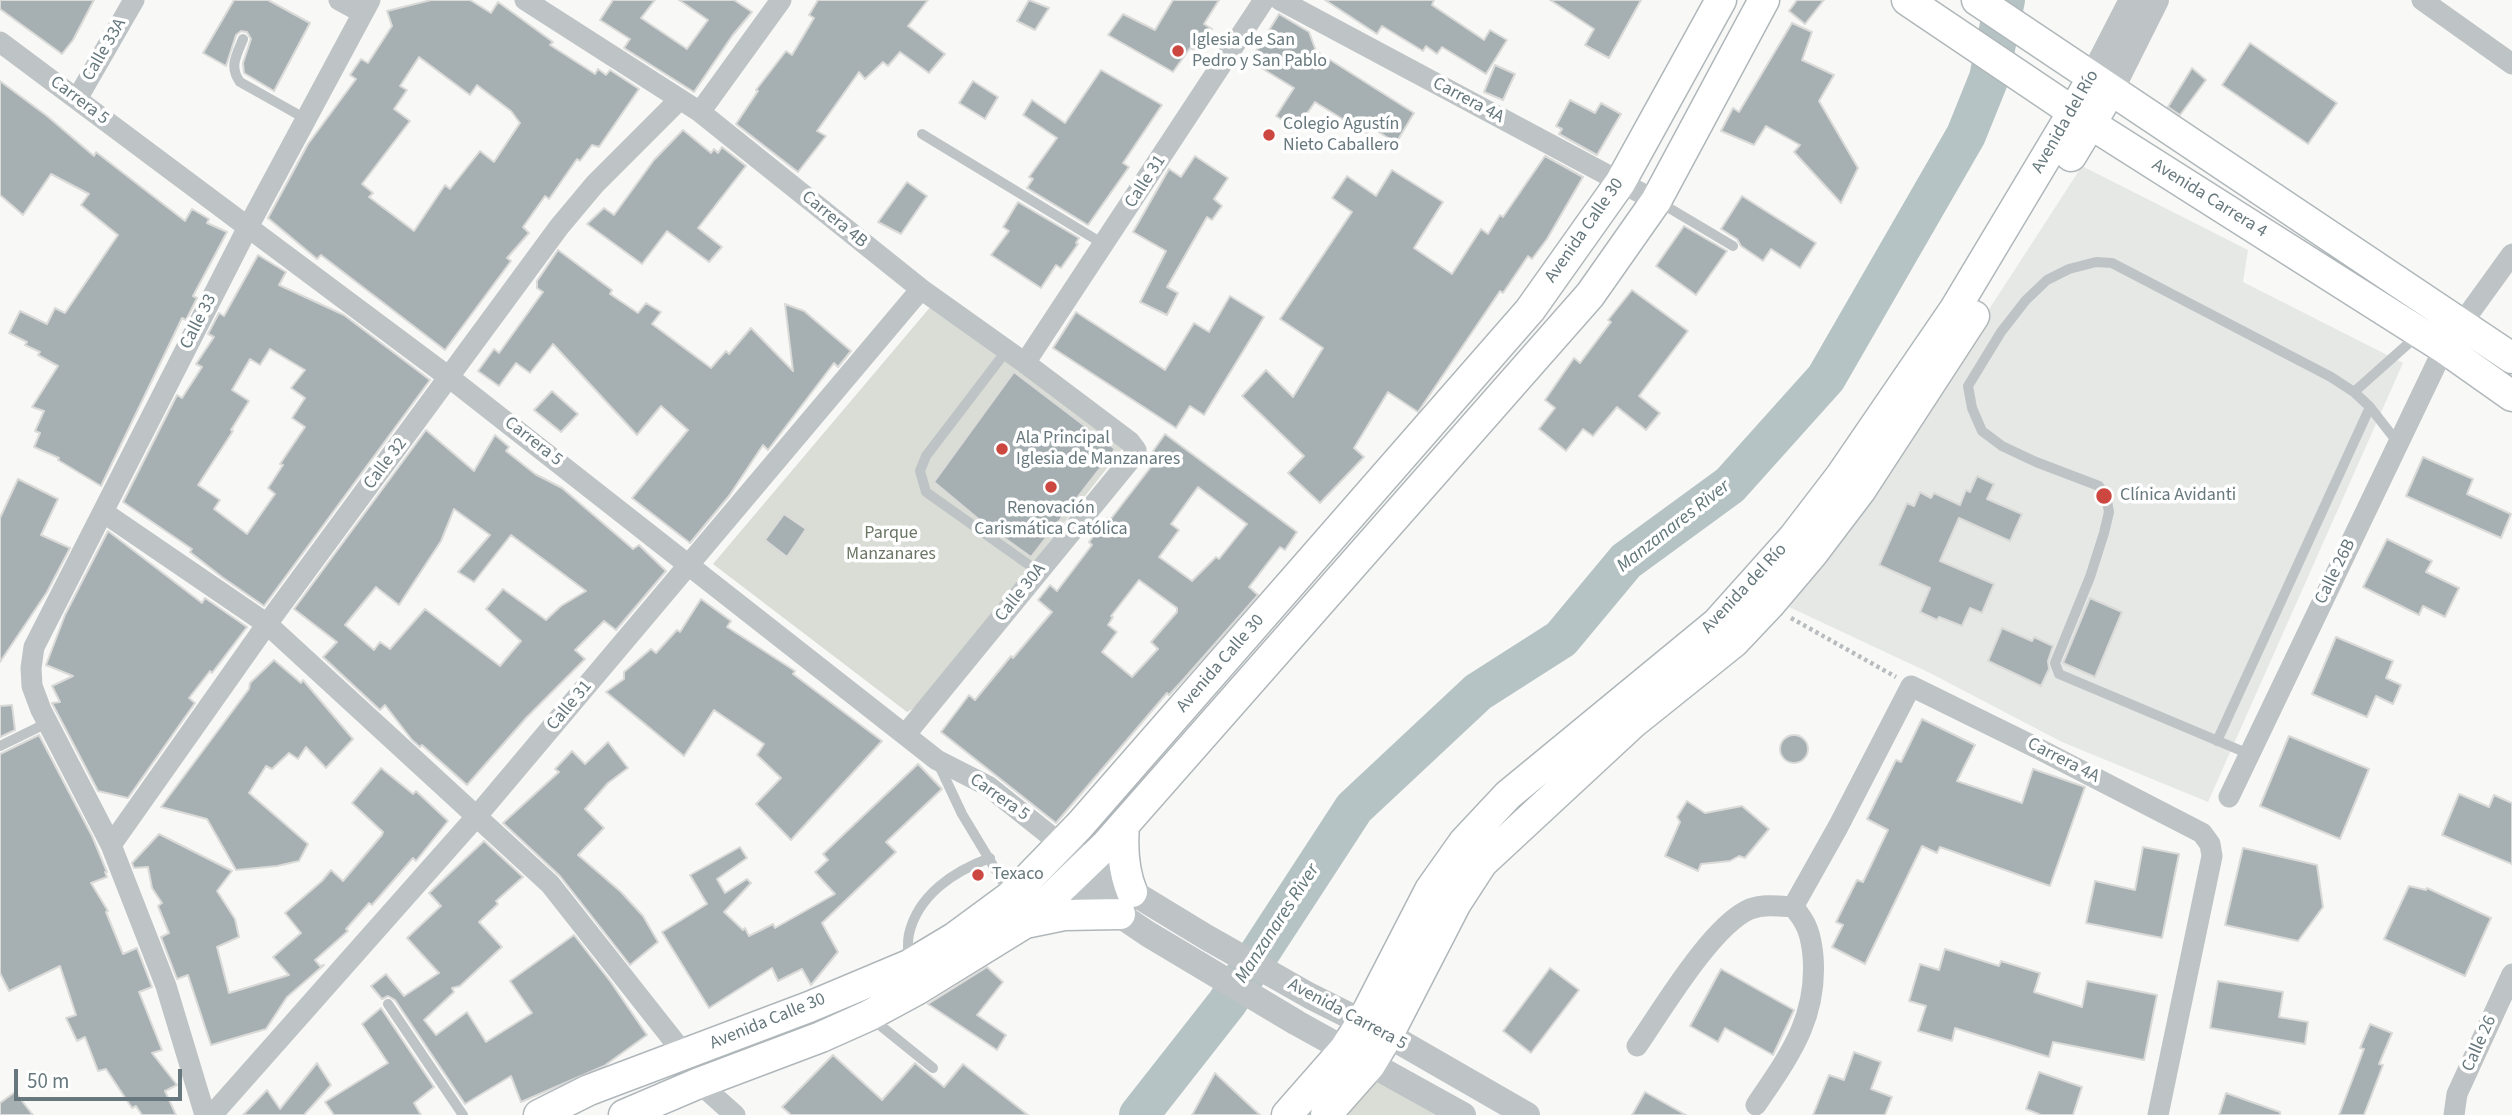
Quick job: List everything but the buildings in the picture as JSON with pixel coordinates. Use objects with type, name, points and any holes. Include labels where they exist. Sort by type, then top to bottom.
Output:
[{"type":"main road","name":"Avenida Calle 30","points":[[540,1115],[589,1090],[809,1007],[909,965],[954,938],[1011,896],[1053,854],[1530,310],[1620,183],[1721,0]]},
{"type":"main road","name":"Avenida Calle 30","points":[[624,1115],[869,1016],[1025,923],[1079,873],[1590,295],[1656,201],[1764,0]]},
{"type":"main road","name":"Avenida Carrera 4","points":[[1907,0],[2082,118],[2432,340],[2512,396]]},
{"type":"main road","name":"Avenida Carrera 4","points":[[1977,0],[2512,358]]},
{"type":"main road","name":"Avenida del Río","points":[[1326,1115],[1375,1028],[1482,863],[1633,723],[1734,642],[1813,553],[1860,491],[1972,320],[2101,84]]},
{"type":"main road","name":"Avenida del Río","points":[[1375,1028],[1430,890],[1464,842],[1508,795],[1717,623],[1794,537],[1840,477],[2082,118]]},
{"type":"main road","points":[[1025,923],[1126,903],[1122,850],[1124,825]]},
{"type":"main road","name":"Avenida del Río","points":[[1287,1115],[1357,1058]]},
{"type":"street","name":"Calle 33A","points":[[77,99],[134,0]]},
{"type":"street","points":[[339,0],[366,7]]},
{"type":"street","name":"Carrera 4B","points":[[525,0],[699,111],[921,289],[1026,363],[1130,442],[1136,450]]},
{"type":"street","points":[[699,111],[781,0]]},
{"type":"street","name":"Calle 31","points":[[1026,363],[1264,0]]},
{"type":"street","name":"Carrera 4A","points":[[1280,0],[1656,201]]},
{"type":"street","name":"Avenida del Río","points":[[2101,84],[2132,0]]},
{"type":"street","name":"Avenida del Río","points":[[2101,84],[2156,0]]},
{"type":"street","points":[[2421,0],[2512,64]]},
{"type":"street","name":"Calle 33","points":[[47,723],[32,685],[34,648],[247,227],[366,7]]},
{"type":"street","name":"Carrera 5","points":[[0,42],[450,378],[937,760],[988,786],[1053,854]]},
{"type":"street","name":"Calle 32","points":[[110,845],[267,624],[559,227],[595,184],[680,99]]},
{"type":"street","name":"Calle 26B","points":[[2229,797],[2398,443],[2432,340],[2462,323],[2512,254]]},
{"type":"street","name":"Calle 31","points":[[212,1115],[476,817],[921,289]]},
{"type":"street","name":"Calle 30A","points":[[905,735],[1136,450]]},
{"type":"street","points":[[103,512],[267,624],[550,884],[685,1055]]},
{"type":"street","points":[[1793,907],[1911,686]]},
{"type":"street","name":"Carrera 4A","points":[[1911,686],[2190,827],[2202,834],[2210,844],[2212,856],[2158,1115]]},
{"type":"street","points":[[47,723],[110,845],[166,986],[205,1115]]},
{"type":"street","name":"Avenida Carrera 5","points":[[1053,854],[1200,948],[1297,1023],[1463,1115]]},
{"type":"street","points":[[1637,1046],[1710,942],[1733,919],[1751,909],[1771,905],[1793,907],[1805,919],[1812,945],[1813,998],[1798,1038],[1756,1105]]},
{"type":"street","name":"Avenida Carrera 5","points":[[1200,948],[1375,1028],[1527,1115]]},
{"type":"street","name":"Calle 26","points":[[2454,1115],[2458,1094],[2512,974]]},
{"type":"street","points":[[699,1083],[736,1115]]},
{"type":"lane","points":[[243,40],[233,65],[234,74],[240,82],[306,119]]},
{"type":"lane","points":[[922,134],[1105,245]]},
{"type":"lane","points":[[1656,201],[1733,246]]},
{"type":"lane","points":[[2249,754],[2064,677],[2056,670],[2055,663],[2090,578],[2104,533],[2109,512],[2106,496],[2099,486],[2036,462],[2002,446],[1982,432],[1972,408],[1968,386],[2001,332],[2026,300],[2048,279],[2069,269],[2096,262],[2112,263],[2331,377],[2370,407],[2398,443]]},
{"type":"lane","points":[[2354,393],[2432,340]]},
{"type":"lane","points":[[1007,350],[926,456],[919,471],[926,492],[1039,572]]},
{"type":"lane","points":[[2217,741],[2370,407]]},
{"type":"lane","points":[[0,746],[47,723]]},
{"type":"lane","points":[[937,760],[962,814],[1011,896]]},
{"type":"lane","points":[[909,965],[908,936],[916,913],[930,893],[970,865],[990,858]]},
{"type":"lane","points":[[388,1004],[463,1115]]},
{"type":"lane","points":[[869,1016],[933,1068]]},
{"type":"path","points":[[1769,605],[1911,686]]},
{"type":"shaded area","name":"Clínica Avidanti","points":[[2082,166],[2248,250],[2243,282],[2403,363],[2208,802],[2062,742],[1930,673],[1789,607],[1940,385]]},
{"type":"green space","name":"Parque Manzanares","points":[[932,305],[1122,449],[922,704],[907,712],[713,564]]},
{"type":"green space","points":[[1378,1076],[1448,1115],[1342,1115]]},
{"type":"waterway","name":"Manzanares River","points":[[1139,1115],[1227,1003],[1354,808],[1478,692],[1561,639],[1626,561],[1730,485],[1826,378],[1966,135],[1989,78],[2005,0]]},
{"type":"place","name":"Iglesia de San Pedro y San Pablo","points":[[1178,51]]},
{"type":"place","name":"Colegio Agustín Nieto Caballero","points":[[1269,135]]},
{"type":"place","name":"Ala Principal Iglesia de Manzanares","points":[[1002,449]]},
{"type":"place","name":"Renovación Carismática Católica","points":[[1051,487]]},
{"type":"place","name":"Clínica Avidanti","points":[[2104,496]]},
{"type":"place","name":"Texaco","points":[[978,875]]}]
